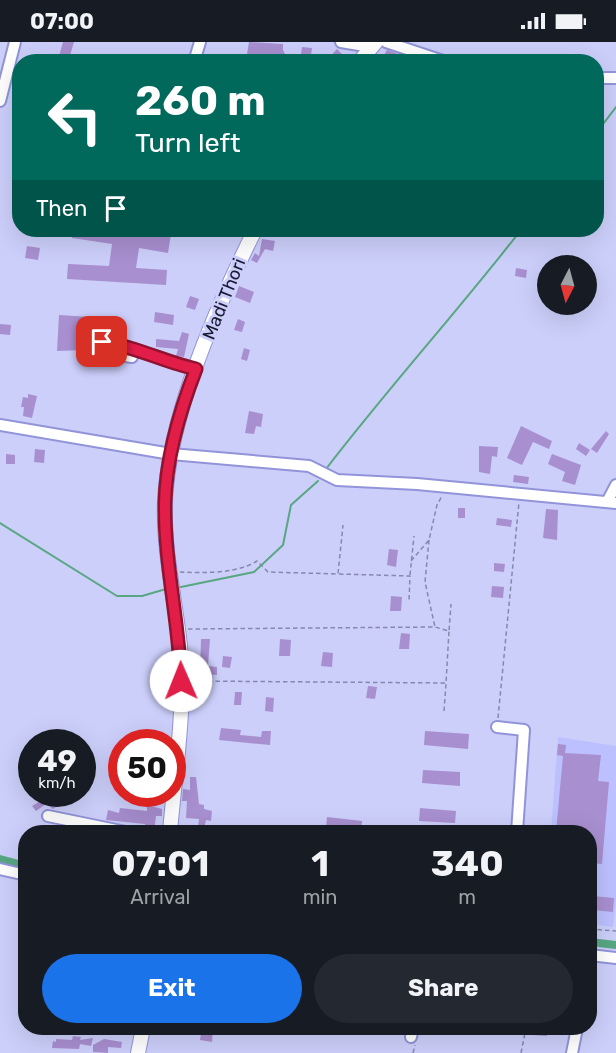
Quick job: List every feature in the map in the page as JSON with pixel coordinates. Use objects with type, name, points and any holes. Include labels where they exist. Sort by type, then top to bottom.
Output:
[{"type":"main road","name":"Madi Thori","points":[[171,825],[181,706],[178,630],[170,571],[165,502],[171,454],[196,369],[234,271],[251,237]]},
{"type":"main road","points":[[138,1053],[142,1035]]},
{"type":"street","points":[[0,101],[15,42]]},
{"type":"street","points":[[341,42],[374,45]]},
{"type":"street","points":[[386,42],[422,54]]},
{"type":"street","points":[[132,357],[106,353],[99,344],[102,342],[126,345],[174,364],[196,369]]},
{"type":"street","points":[[0,425],[171,454],[309,466],[338,480],[447,486],[612,503],[616,485]]},
{"type":"street","points":[[497,727],[524,730],[517,825]]},
{"type":"street","points":[[48,816],[92,825]]},
{"type":"street","points":[[0,869],[18,873]]},
{"type":"street","points":[[597,956],[616,958]]},
{"type":"street","points":[[572,1053],[575,1035]]},
{"type":"path","points":[[435,627],[425,582],[429,540],[437,505],[447,486]]},
{"type":"path","points":[[497,727],[520,492]]},
{"type":"path","points":[[338,574],[343,525]]},
{"type":"path","points":[[409,601],[414,536]]},
{"type":"path","points":[[411,561],[429,540]]},
{"type":"path","points":[[170,571],[202,573],[247,567],[257,561],[268,572],[410,576]]},
{"type":"path","points":[[444,711],[451,604]]},
{"type":"path","points":[[178,630],[435,627],[449,631]]},
{"type":"path","points":[[181,681],[446,683]]},
{"type":"path","points":[[597,929],[616,931]]},
{"type":"path","points":[[521,1053],[525,1035]]},
{"type":"shaded area","points":[[558,737],[616,746],[616,902],[613,927],[597,925],[597,825],[552,825]]},
{"type":"building","points":[[63,42],[74,42],[70,54],[60,54]]},
{"type":"building","points":[[249,42],[283,44],[285,54],[247,54]]},
{"type":"building","points":[[302,47],[312,48],[311,54],[301,54]]},
{"type":"building","points":[[337,49],[342,54],[332,54]]},
{"type":"building","points":[[387,50],[398,54],[385,54]]},
{"type":"building","points":[[171,237],[168,253],[139,248],[136,268],[167,270],[166,285],[67,279],[68,264],[109,266],[112,244],[72,238]]},
{"type":"building","points":[[262,239],[275,241],[273,251],[265,249],[257,263],[251,260],[255,253],[259,256]]},
{"type":"building","points":[[27,246],[40,248],[38,260],[25,258]]},
{"type":"building","points":[[516,268],[527,270],[526,278],[515,276]]},
{"type":"building","points":[[239,286],[254,292],[250,303],[235,297]]},
{"type":"building","points":[[190,296],[199,299],[195,310],[186,307]]},
{"type":"building","points":[[155,312],[174,315],[173,325],[154,322]]},
{"type":"building","points":[[59,315],[121,319],[120,333],[85,331],[84,350],[57,351]]},
{"type":"building","points":[[238,319],[245,322],[242,332],[234,330]]},
{"type":"building","points":[[0,324],[11,325],[10,335],[0,334]]},
{"type":"building","points":[[182,332],[189,334],[184,357],[176,356],[178,349],[156,347],[156,339],[179,341]]},
{"type":"building","points":[[244,348],[250,350],[247,361],[241,359]]},
{"type":"building","points":[[28,394],[37,396],[32,418],[23,416],[24,407],[21,407],[23,397],[28,398]]},
{"type":"building","points":[[249,411],[263,414],[261,427],[256,426],[254,434],[245,433]]},
{"type":"building","points":[[521,426],[552,441],[549,449],[533,442],[522,465],[507,458]]},
{"type":"building","points":[[606,431],[609,434],[597,453],[591,449]]},
{"type":"building","points":[[579,443],[590,450],[586,456],[576,449]]},
{"type":"building","points":[[479,446],[498,447],[497,457],[492,456],[490,474],[479,472]]},
{"type":"building","points":[[35,449],[45,450],[44,463],[34,462]]},
{"type":"building","points":[[6,454],[15,455],[15,464],[6,464]]},
{"type":"building","points":[[552,454],[581,465],[575,485],[562,481],[565,472],[548,464]]},
{"type":"building","points":[[514,475],[529,477],[528,484],[513,482]]},
{"type":"building","points":[[458,508],[465,508],[465,518],[458,518]]},
{"type":"building","points":[[546,509],[558,510],[557,540],[543,538]]},
{"type":"building","points":[[497,518],[512,520],[511,527],[496,525]]},
{"type":"building","points":[[389,549],[398,550],[396,567],[387,565]]},
{"type":"building","points":[[494,563],[505,564],[504,572],[494,571]]},
{"type":"building","points":[[492,586],[504,587],[503,598],[491,597]]},
{"type":"building","points":[[391,596],[402,597],[401,611],[390,611]]},
{"type":"building","points":[[401,633],[410,634],[409,649],[399,649]]},
{"type":"building","points":[[201,639],[210,639],[208,666],[217,667],[217,675],[200,674]]},
{"type":"building","points":[[280,639],[291,640],[290,656],[279,656]]},
{"type":"building","points":[[323,652],[333,653],[332,667],[321,666]]},
{"type":"building","points":[[223,656],[232,657],[230,668],[222,667]]},
{"type":"building","points":[[368,686],[377,687],[375,699],[366,698]]},
{"type":"building","points":[[235,692],[242,692],[241,705],[234,705]]},
{"type":"building","points":[[266,697],[274,698],[273,712],[265,711]]},
{"type":"building","points":[[221,728],[241,730],[240,735],[261,737],[262,731],[271,731],[270,745],[219,740]]},
{"type":"building","points":[[425,731],[469,734],[468,749],[424,745]]},
{"type":"building","points":[[558,744],[566,745],[565,753],[601,755],[598,781],[609,782],[602,864],[597,864],[597,825],[557,825],[563,756],[557,755]]},
{"type":"building","points":[[423,770],[460,772],[460,786],[422,783]]},
{"type":"building","points":[[190,777],[196,777],[199,804],[204,805],[204,809],[212,811],[211,821],[206,820],[205,825],[198,825],[199,819],[186,818],[186,789],[190,790]]},
{"type":"building","points":[[147,807],[154,807],[162,809],[162,816],[156,816],[155,825],[106,820],[108,810],[119,813],[120,808],[147,811]]},
{"type":"building","points":[[420,808],[456,811],[455,823],[419,821]]},
{"type":"building","points":[[327,817],[362,821],[362,825],[326,825]]},
{"type":"building","points":[[597,896],[614,898],[613,912],[597,910]]},
{"type":"building","points":[[201,1035],[212,1035],[212,1042],[200,1040]]},
{"type":"building","points":[[73,1036],[81,1037],[80,1040],[93,1038],[91,1046],[80,1044],[79,1049],[52,1048],[53,1041],[56,1042],[56,1039],[72,1040]]},
{"type":"building","points":[[104,1039],[122,1042],[121,1048],[108,1047],[108,1053],[93,1052],[93,1045]]},
{"type":"waterway","points":[[604,123],[616,107]]},
{"type":"waterway","points":[[326,469],[515,237]]},
{"type":"waterway","points":[[181,587],[254,572],[283,545],[291,505],[318,481]]},
{"type":"waterway","points":[[0,523],[117,596],[142,596],[166,589]]},
{"type":"waterway","points":[[0,859],[18,864]]},
{"type":"waterway","points":[[597,943],[616,945]]},
{"type":"route","points":[[102,342],[126,345],[174,364],[196,369],[172,449],[165,502],[170,576],[180,648],[181,681]]}]
